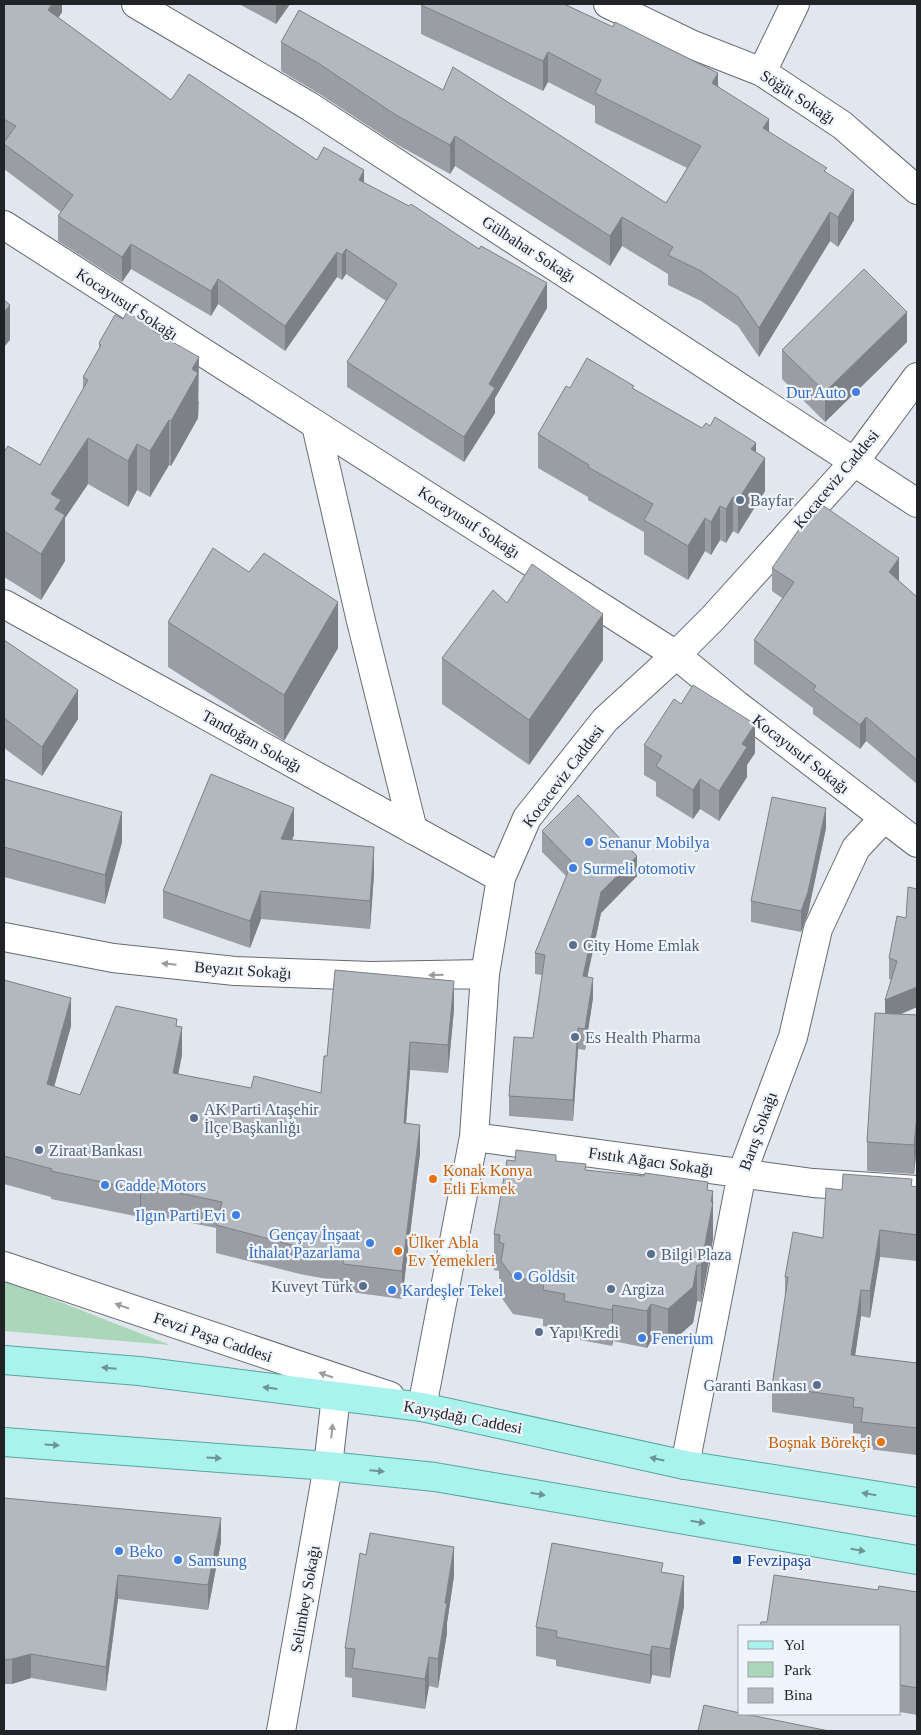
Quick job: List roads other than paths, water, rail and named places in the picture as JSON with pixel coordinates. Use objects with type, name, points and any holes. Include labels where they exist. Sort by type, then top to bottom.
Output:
[{"type":"main road","name":"Kayışdağı Caddesi","points":[[4,1360],[139,1371],[422,1407],[685,1464],[917,1502]]},
{"type":"main road","points":[[4,1442],[328,1466],[435,1477],[917,1560]]},
{"type":"street","name":"Gülbahar Sokağı","points":[[136,4],[309,106],[917,503]]},
{"type":"street","name":"Söğüt Sokağı","points":[[608,4],[693,45],[762,72],[842,125],[917,190]]},
{"type":"street","points":[[762,72],[795,4]]},
{"type":"street","name":"Kocayusuf Sokağı","points":[[4,225],[676,655],[917,842]]},
{"type":"street","name":"Kocaceviz Caddesi","points":[[422,1407],[474,1137],[485,974],[501,878],[527,818],[605,720],[713,618],[855,461],[917,376]]},
{"type":"street","points":[[316,425],[361,622],[413,830]]},
{"type":"street","name":"Tandoğan Sokağı","points":[[4,604],[501,878]]},
{"type":"street","name":"Barış Sokağı","points":[[685,1464],[742,1173],[793,1037],[818,929],[856,848],[884,818]]},
{"type":"street","name":"Beyazıt Sokağı","points":[[4,937],[113,958],[234,971],[371,976],[485,974]]},
{"type":"street","name":"Fıstık Ağacı Sokağı","points":[[474,1137],[813,1183],[917,1190]]},
{"type":"street","name":"Fevzi Paşa Caddesi","points":[[4,1266],[422,1407]]},
{"type":"street","name":"Selimbey Sokağı","points":[[281,1731],[328,1466],[336,1396]]},
{"type":"place","name":"Dur Auto","points":[[856,392]]},
{"type":"place","name":"Bayfar","points":[[740,500]]},
{"type":"place","name":"Senanur Mobilya","points":[[589,842]]},
{"type":"place","name":"Surmeli otomotiv","points":[[573,868]]},
{"type":"place","name":"City Home Emlak","points":[[573,945]]},
{"type":"place","name":"Es Health Pharma","points":[[575,1037]]},
{"type":"place","name":"AK Parti Ataşehir İlçe Başkanlığı","points":[[194,1118]]},
{"type":"place","name":"Ziraat Bankası","points":[[39,1150]]},
{"type":"place","name":"Konak Konya Etli Ekmek","points":[[433,1179]]},
{"type":"place","name":"Cadde Motors","points":[[105,1185]]},
{"type":"place","name":"Ilgın Parti Evi","points":[[236,1215]]},
{"type":"place","name":"Gençay İnşaat İthalat Pazarlama","points":[[370,1243]]},
{"type":"place","name":"Ülker Abla Ev Yemekleri","points":[[398,1251]]},
{"type":"place","name":"Bilgi Plaza","points":[[651,1254]]},
{"type":"place","name":"Goldsit","points":[[518,1276]]},
{"type":"place","name":"Kuveyt Türk","points":[[363,1286]]},
{"type":"place","name":"Argiza","points":[[611,1289]]},
{"type":"place","name":"Kardeşler Tekel","points":[[392,1290]]},
{"type":"place","name":"Yapı Kredi","points":[[539,1332]]},
{"type":"place","name":"Fenerium","points":[[642,1338]]},
{"type":"place","name":"Garanti Bankası","points":[[817,1385]]},
{"type":"place","name":"Boşnak Börekçi","points":[[881,1442]]},
{"type":"place","name":"Beko","points":[[119,1551]]},
{"type":"place","name":"Samsung","points":[[178,1560]]},
{"type":"place","name":"Fevzipaşa","points":[[737,1560]]}]
